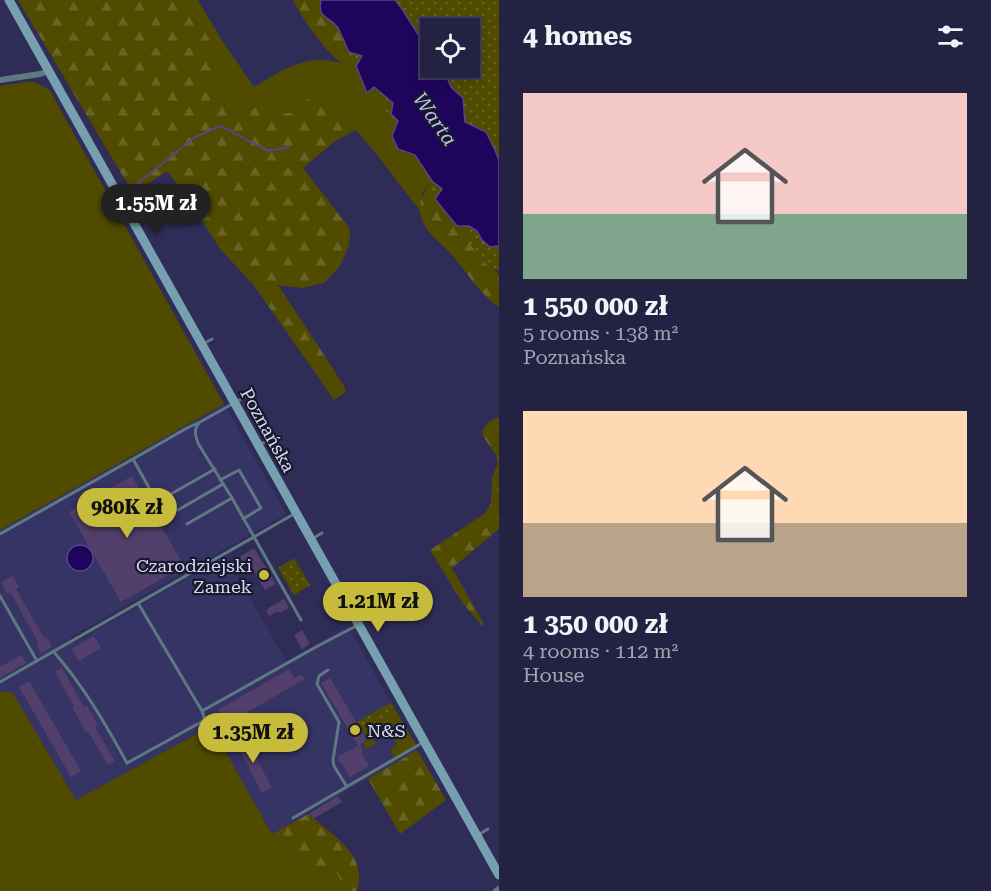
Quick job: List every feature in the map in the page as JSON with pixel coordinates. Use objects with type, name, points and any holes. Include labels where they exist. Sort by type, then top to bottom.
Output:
[{"type":"main road","name":"Poznańska","points":[[9,0],[499,875]]},
{"type":"street","points":[[0,80],[40,74],[49,70]]},
{"type":"lane","points":[[201,345],[212,339]]},
{"type":"lane","points":[[0,534],[245,397]]},
{"type":"lane","points":[[200,422],[195,430],[197,440],[301,620]]},
{"type":"lane","points":[[258,446],[269,440]]},
{"type":"lane","points":[[133,459],[158,502],[215,470]]},
{"type":"lane","points":[[220,480],[239,470],[261,508],[243,519]]},
{"type":"lane","points":[[178,510],[223,484]]},
{"type":"lane","points":[[187,524],[232,498]]},
{"type":"lane","points":[[0,682],[296,513]]},
{"type":"lane","points":[[310,539],[322,533]]},
{"type":"lane","points":[[0,596],[37,661]]},
{"type":"lane","points":[[53,651],[96,708],[127,763],[203,721],[202,711],[138,603]]},
{"type":"lane","points":[[202,711],[358,625]]},
{"type":"lane","points":[[328,670],[319,676],[317,684],[339,722],[333,760],[346,787]]},
{"type":"lane","points":[[293,818],[424,742]]},
{"type":"lane","points":[[476,836],[488,829]]},
{"type":"shaded area","points":[[224,404],[286,514],[71,637],[75,643],[226,556],[286,661],[348,626],[417,750],[272,834],[211,726],[76,800],[12,692],[0,692],[0,530]]},
{"type":"green space","points":[[18,0],[184,0],[191,17],[210,40],[214,79],[229,115],[264,105],[281,114],[294,112],[310,97],[316,98],[321,107],[334,106],[343,111],[356,130],[335,141],[303,168],[350,229],[349,245],[340,266],[324,283],[302,288],[278,285],[324,355],[319,362],[309,364],[253,284],[221,250],[167,171],[133,193]]},
{"type":"green space","points":[[184,0],[198,0],[254,87],[285,69],[310,61],[319,60],[356,66],[367,92],[374,86],[399,121],[392,136],[398,148],[415,155],[432,181],[422,193],[420,211],[343,110],[321,107],[306,100],[294,112],[281,114],[264,105],[229,115],[214,79],[210,40],[191,17]]},
{"type":"green space","points":[[293,0],[321,0],[320,8],[363,56],[356,66],[342,63],[329,52],[308,25]]},
{"type":"green space","points":[[322,0],[499,0],[499,271],[482,262],[366,80]]},
{"type":"green space","points":[[32,81],[49,89],[224,404],[0,530],[0,86]]},
{"type":"green space","points":[[432,181],[469,226],[499,275],[499,307],[480,290],[424,225],[420,214],[420,203]]},
{"type":"green space","points":[[324,355],[346,392],[334,400],[309,364],[319,362]]},
{"type":"green space","points":[[499,417],[499,529],[452,568],[483,622],[482,626],[462,602],[430,550],[484,514],[491,503],[492,478],[498,463],[482,430],[490,421]]},
{"type":"green space","points":[[294,558],[310,585],[294,595],[278,568]]},
{"type":"green space","points":[[0,692],[12,692],[76,800],[211,726],[272,834],[313,867],[338,874],[341,884],[340,891],[0,891]]},
{"type":"green space","points":[[391,703],[417,746],[395,758],[390,749],[397,745],[386,726],[371,734],[376,743],[366,749],[363,743],[368,740],[357,722]]},
{"type":"green space","points":[[391,703],[396,711],[362,731],[357,722]]},
{"type":"green space","points":[[417,750],[446,800],[400,834],[368,779]]},
{"type":"green space","points":[[310,813],[352,854],[359,871],[357,891],[340,891],[341,884],[338,874],[313,867],[272,834]]},
{"type":"water","name":"Warta","points":[[321,0],[395,0],[402,9],[420,37],[420,78],[447,78],[451,87],[463,98],[465,122],[486,132],[499,160],[499,246],[490,247],[477,231],[469,226],[457,226],[435,199],[442,189],[432,181],[415,155],[398,149],[392,136],[398,121],[391,114],[393,103],[374,87],[367,93],[356,66],[362,56],[349,52],[338,28],[323,14],[320,6]]},
{"type":"water","points":[[80,545],[89,549],[93,558],[89,567],[80,571],[71,567],[67,558],[71,549]]},
{"type":"building","points":[[132,476],[184,566],[121,602],[69,512]]},
{"type":"building","points":[[254,548],[276,584],[265,590],[249,563],[241,568],[236,559]]},
{"type":"building","points":[[13,576],[19,587],[16,589],[52,647],[41,653],[36,643],[38,642],[10,592],[7,594],[1,582]]},
{"type":"building","points":[[284,599],[289,608],[269,616],[266,611],[268,608]]},
{"type":"building","points":[[302,630],[310,644],[302,649],[294,635]]},
{"type":"building","points":[[94,636],[101,648],[79,661],[71,649]]},
{"type":"building","points":[[21,655],[26,663],[0,678],[0,667]]},
{"type":"building","points":[[62,668],[84,707],[87,706],[98,725],[95,727],[115,761],[108,765],[88,731],[86,732],[55,672]]},
{"type":"building","points":[[289,669],[294,678],[302,674],[305,679],[227,724],[218,710]]},
{"type":"building","points":[[330,678],[367,740],[360,745],[363,751],[361,752],[369,766],[350,777],[337,757],[358,746],[321,683]]},
{"type":"building","points":[[29,681],[81,771],[71,777],[19,687]]},
{"type":"building","points":[[244,734],[272,788],[262,793],[234,739]]},
{"type":"building","points":[[338,796],[342,802],[313,819],[310,813]]},
{"type":"waterway","points":[[127,192],[195,137],[221,126],[268,151],[289,147]]},
{"type":"place","name":"Czarodziejski Zamek","points":[[264,575]]},
{"type":"place","name":"N&S","points":[[355,730]]}]
